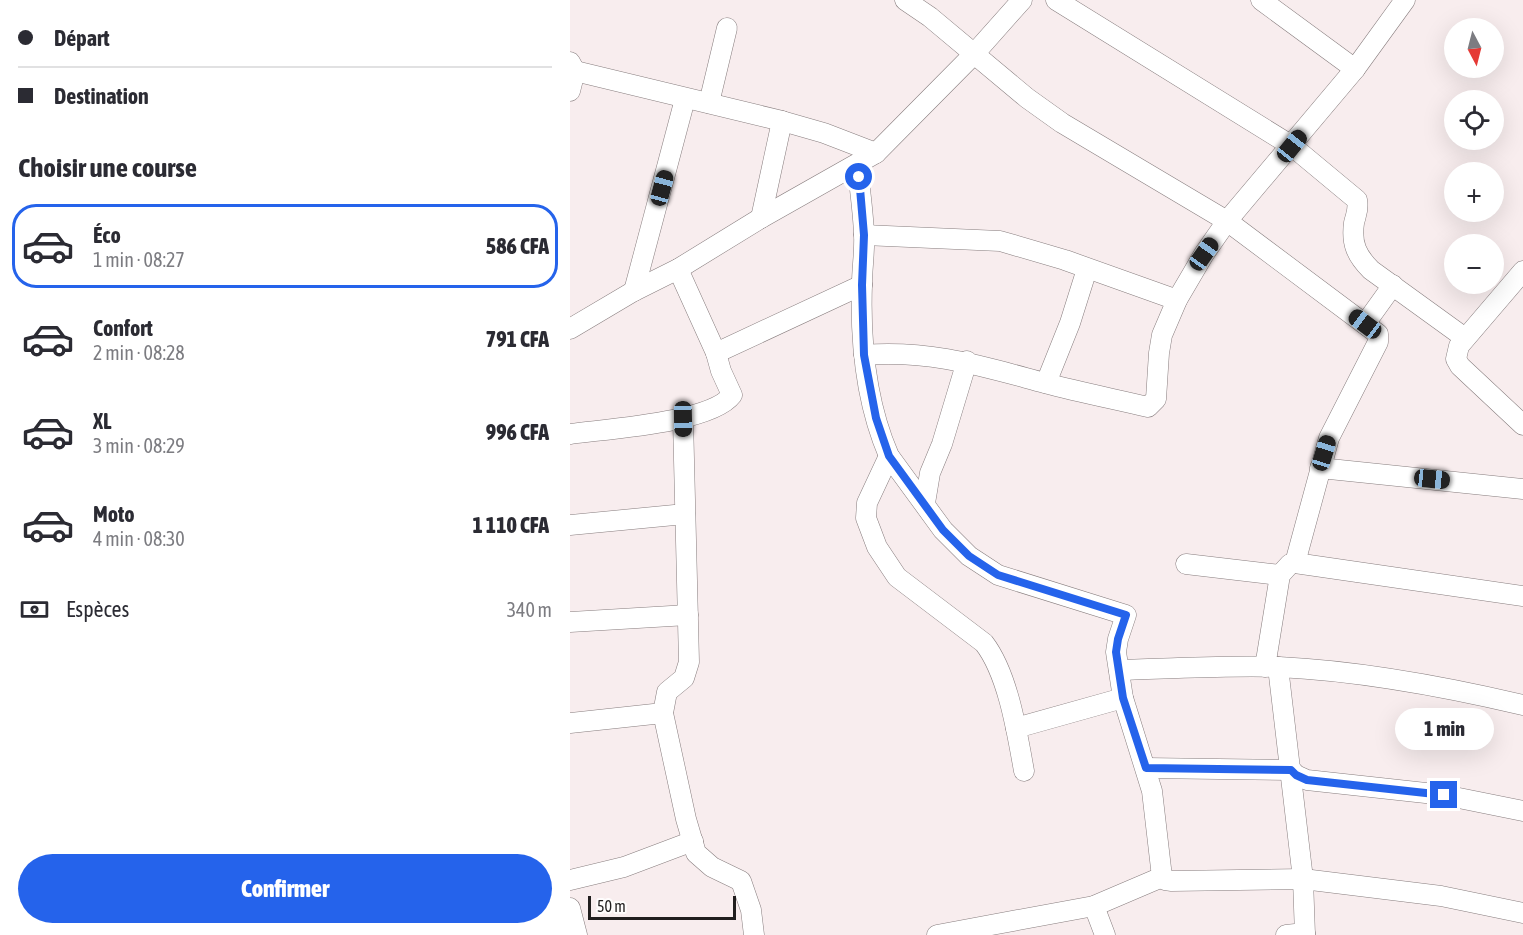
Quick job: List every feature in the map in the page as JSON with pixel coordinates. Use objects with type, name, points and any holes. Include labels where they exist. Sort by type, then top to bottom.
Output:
[{"type":"street","points":[[905,0],[930,17],[1027,98],[1062,123],[1227,221],[1378,334],[1378,342],[1333,425],[1288,569],[1271,667],[1291,770],[1303,879],[1299,934]]},
{"type":"street","points":[[570,329],[634,291],[678,269],[761,218],[876,153],[974,54],[1022,0]]},
{"type":"street","points":[[1056,0],[1292,146],[1357,200],[1359,210],[1354,222],[1354,248],[1359,259],[1465,338]]},
{"type":"street","points":[[1261,0],[1354,69]]},
{"type":"street","points":[[864,355],[896,353],[967,362],[1148,407],[1156,399],[1162,334],[1177,300],[1204,254],[1227,221],[1354,69],[1405,0]]},
{"type":"street","points":[[710,103],[727,28]]},
{"type":"street","points":[[570,91],[572,66],[685,99],[782,121],[876,153]]},
{"type":"street","points":[[634,291],[685,99]]},
{"type":"street","points":[[761,218],[782,121]]},
{"type":"street","points":[[858,165],[864,235],[862,285],[864,355],[876,418],[889,456],[952,540],[969,556],[998,575],[1126,615],[1116,652],[1123,698],[1146,768],[1154,804],[1162,877],[1172,881],[1303,879],[1441,896],[1523,913]]},
{"type":"street","points":[[864,235],[1000,241],[1177,300]]},
{"type":"street","points":[[570,434],[683,419],[722,404],[732,395],[678,269]]},
{"type":"street","points":[[1046,383],[1070,323],[1087,269]]},
{"type":"street","points":[[1522,273],[1465,338],[1459,346],[1456,360],[1523,425]]},
{"type":"street","points":[[716,354],[862,285]]},
{"type":"street","points":[[1365,324],[1393,285]]},
{"type":"street","points":[[925,503],[930,473],[942,444],[967,362]]},
{"type":"street","points":[[683,419],[689,662],[684,678],[667,692],[663,713],[696,853],[712,867],[741,881],[751,910],[754,935]]},
{"type":"street","points":[[889,456],[867,503],[866,518],[877,547],[897,577],[984,643],[993,654],[1016,728],[1024,771]]},
{"type":"street","points":[[1320,468],[1523,489]]},
{"type":"street","points":[[570,525],[685,514]]},
{"type":"street","points":[[1186,564],[1288,569],[1523,596]]},
{"type":"street","points":[[570,622],[688,615]]},
{"type":"street","points":[[1119,670],[1271,667],[1383,676],[1457,689],[1523,705]]},
{"type":"street","points":[[1016,728],[1123,698]]},
{"type":"street","points":[[570,723],[663,713]]},
{"type":"street","points":[[1146,768],[1291,770],[1307,780],[1444,795],[1523,811]]},
{"type":"street","points":[[570,880],[624,867],[693,841]]},
{"type":"street","points":[[937,935],[1094,906],[1162,877]]},
{"type":"street","points":[[1094,906],[1105,935]]},
{"type":"street","points":[[570,908],[577,935]]},
{"type":"route","points":[[859,177],[864,235],[862,285],[864,355],[876,418],[889,456],[943,530],[969,556],[998,575],[1126,615],[1116,652],[1123,698],[1146,768],[1291,770],[1307,780],[1444,795]]}]
